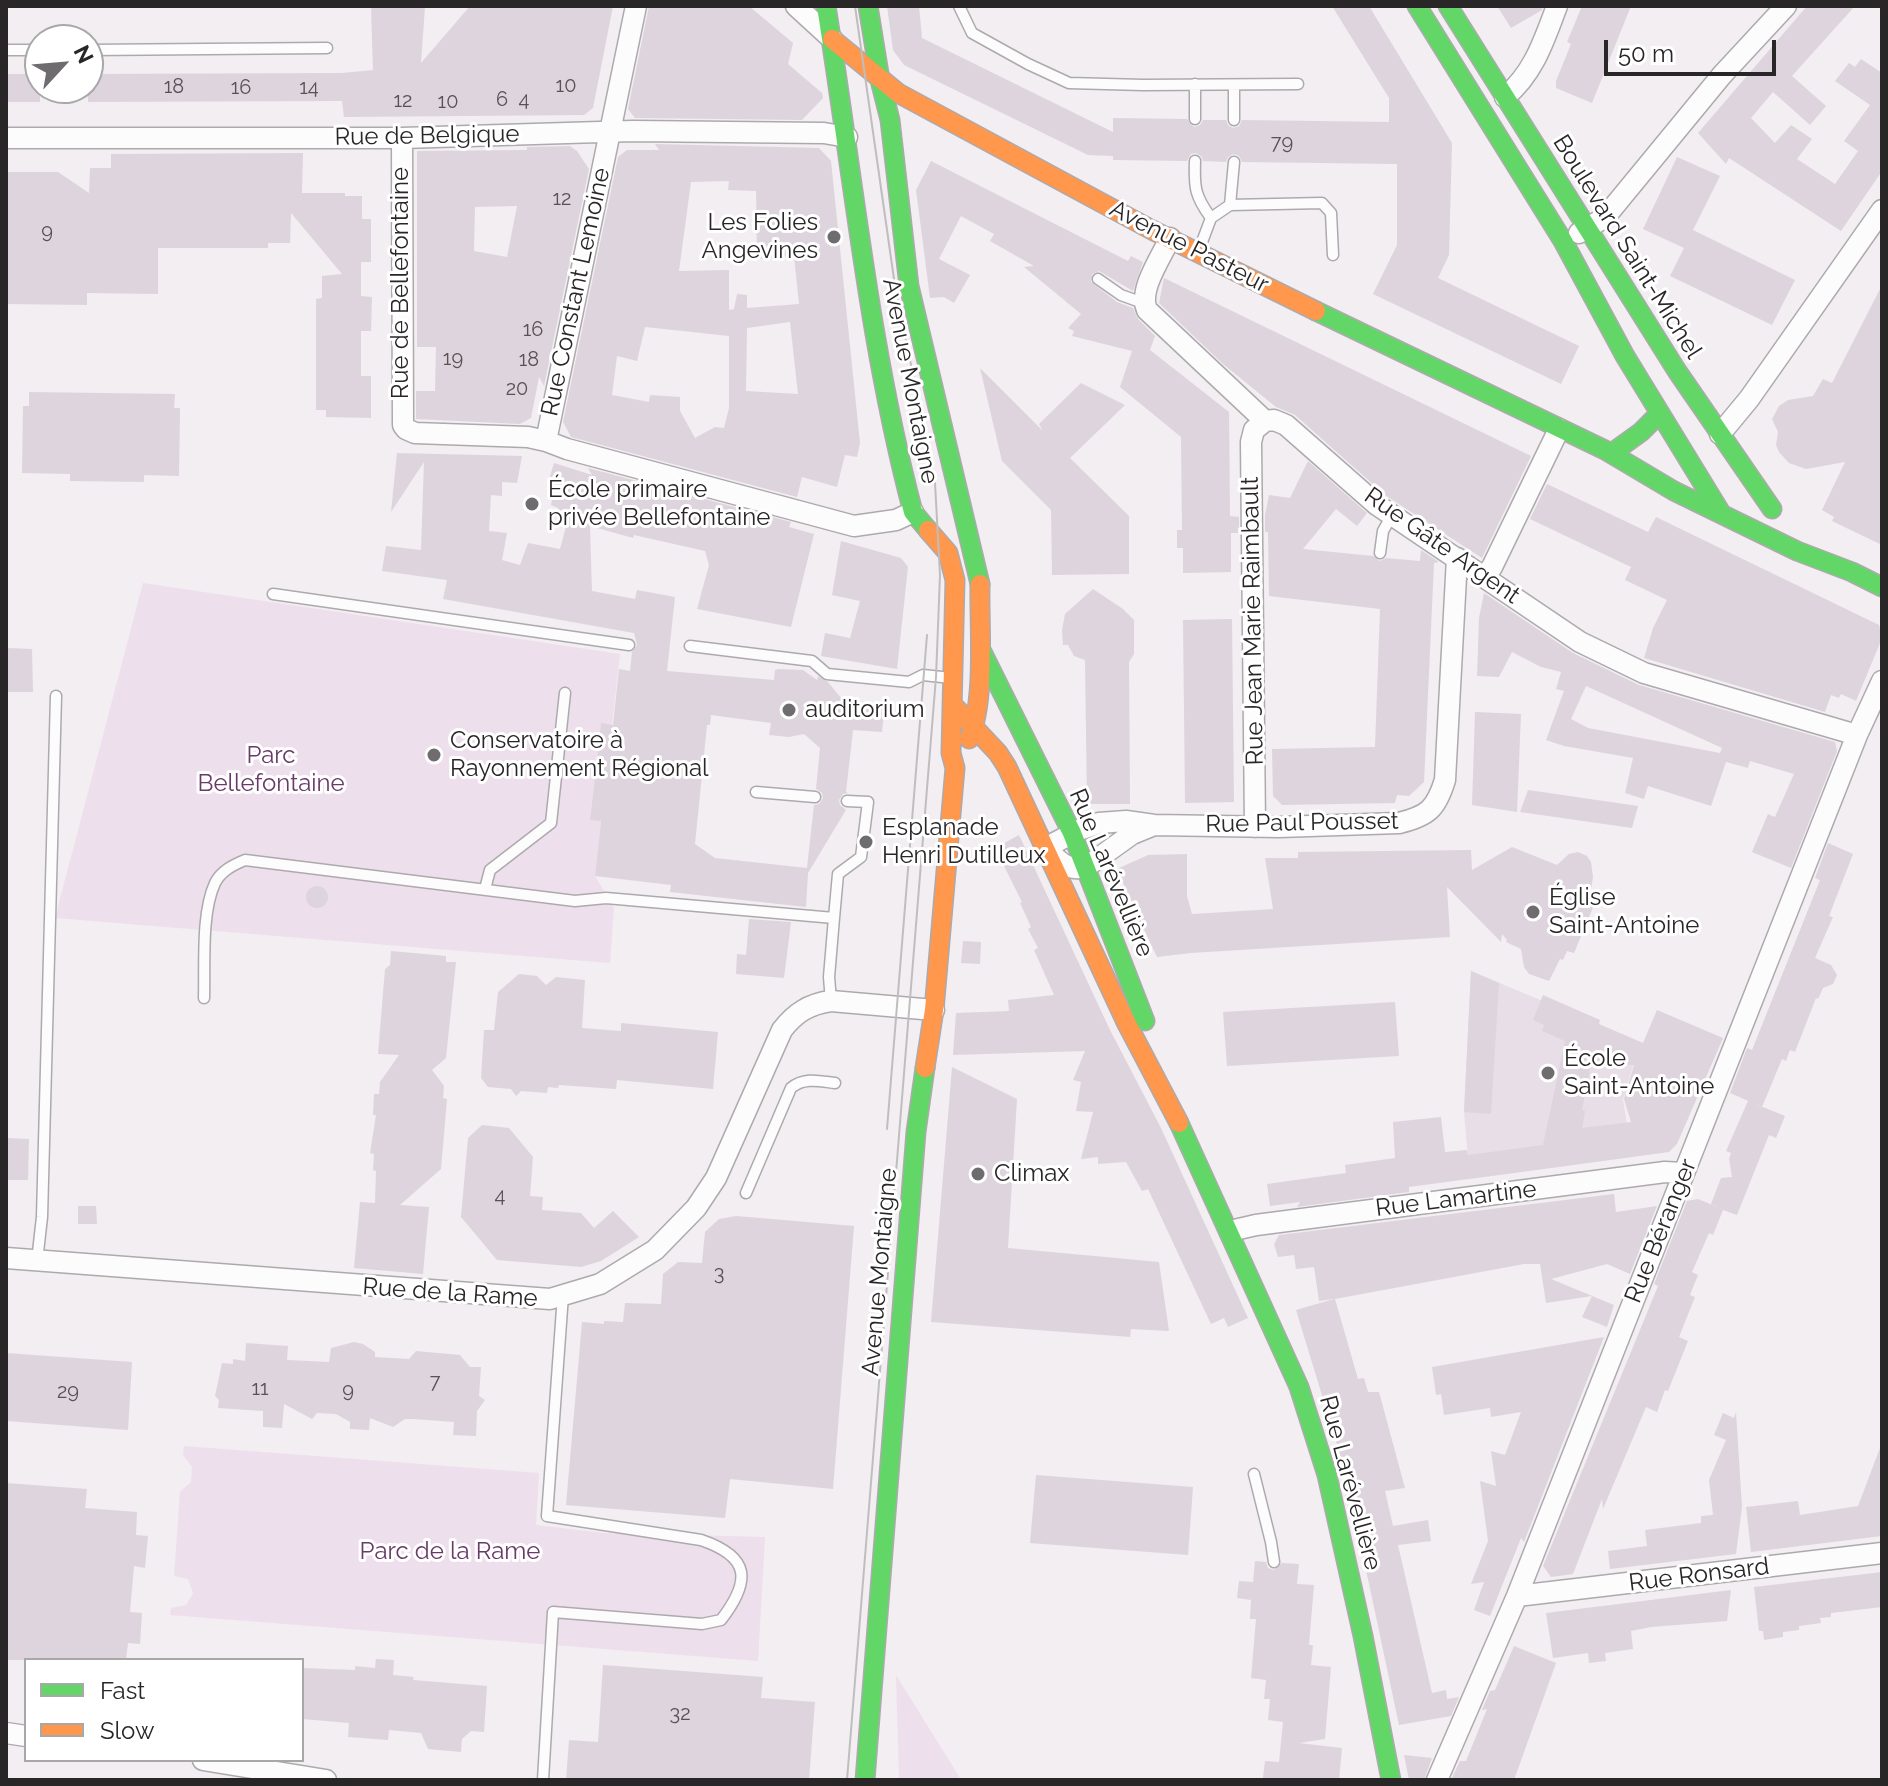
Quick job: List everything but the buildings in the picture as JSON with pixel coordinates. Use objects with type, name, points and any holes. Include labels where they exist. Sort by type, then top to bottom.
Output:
[{"type":"main road","name":"Avenue Montaigne","points":[[826,6],[870,312],[913,512],[940,541],[953,565],[955,580],[951,753],[955,768],[934,1010],[916,1132],[865,1780]]},
{"type":"main road","name":"Avenue Montaigne","points":[[868,6],[890,120],[909,286],[980,580],[978,703],[974,728],[955,768]]},
{"type":"main road","name":"Boulevard Saint-Michel","points":[[1417,6],[1563,241],[1592,298],[1660,413],[1701,457],[1772,509]]},
{"type":"main road","name":"Boulevard Saint-Michel","points":[[1448,6],[1586,229],[1701,457]]},
{"type":"main road","name":"Avenue Pasteur","points":[[832,39],[880,80],[918,105],[1170,238],[1559,429],[1653,463],[1701,457],[1732,492],[1772,509],[1852,572]]},
{"type":"main road","points":[[1611,450],[1641,432],[1660,413]]},
{"type":"main road","points":[[1653,463],[1672,478],[1701,457],[1721,513]]},
{"type":"main road","name":"Avenue Pasteur","points":[[1653,463],[1674,491],[1797,551],[1882,587]]},
{"type":"main road","name":"Rue Larévellière","points":[[979,647],[1072,833],[1117,944],[1134,1018]]},
{"type":"main road","name":"Rue Larévellière","points":[[952,704],[998,753],[1007,767],[1095,955],[1134,1018],[1299,1387],[1327,1475],[1391,1780]]},
{"type":"street","name":"Rue Constant Lemoine","points":[[636,6],[546,441],[854,526],[896,520],[913,512]]},
{"type":"street","name":"Avenue Pasteur","points":[[796,6],[832,39]]},
{"type":"street","points":[[1505,97],[1521,82],[1535,61],[1557,6]]},
{"type":"street","points":[[1563,241],[1611,210],[1722,75],[1786,6]]},
{"type":"street","name":"Rue de Belgique","points":[[6,138],[402,138],[609,132],[824,133],[847,137]]},
{"type":"street","name":"Rue de Bellefontaine","points":[[402,138],[403,425],[415,433],[528,437],[546,441]]},
{"type":"street","points":[[1701,457],[1749,399],[1882,210]]},
{"type":"street","points":[[1143,303],[1170,238]]},
{"type":"street","name":"Rue Gâte Argent","points":[[1143,303],[1164,329],[1265,421],[1274,420],[1286,425],[1377,505],[1580,642],[1644,673],[1857,735]]},
{"type":"street","name":"Rue Jean Marie Raimbault","points":[[1255,827],[1251,442],[1254,430],[1265,421]]},
{"type":"street","points":[[1485,576],[1559,429]]},
{"type":"street","name":"Rue Paul Pousset","points":[[1045,848],[1099,823],[1126,821],[1154,825],[1255,827],[1399,823],[1417,819],[1430,811],[1439,799],[1445,780],[1457,558]]},
{"type":"street","name":"Rue Béranger","points":[[1437,1780],[1517,1596],[1857,735],[1882,681]]},
{"type":"street","name":"Rue Paul Pousset","points":[[1086,867],[1132,834],[1154,825]]},
{"type":"street","points":[[1045,848],[1069,868],[1086,867]]},
{"type":"street","name":"Rue de la Rame","points":[[6,1258],[550,1299],[600,1284],[655,1250],[696,1208],[716,1178],[782,1030],[798,1012],[831,1001],[934,1010]]},
{"type":"street","name":"Rue Lamartine","points":[[1230,1231],[1602,1180],[1665,1172],[1683,1173]]},
{"type":"street","name":"Rue Ronsard","points":[[1517,1596],[1882,1553]]},
{"type":"street","points":[[215,1762],[326,1780]]},
{"type":"lane","points":[[959,6],[972,33],[1069,83],[1298,84]]},
{"type":"lane","points":[[104,50],[327,48]]},
{"type":"lane","points":[[1195,84],[1195,119]]},
{"type":"lane","points":[[1234,85],[1234,120]]},
{"type":"lane","points":[[1195,161],[1194,189],[1211,218]]},
{"type":"lane","points":[[1230,205],[1234,162]]},
{"type":"lane","points":[[1198,252],[1211,218],[1230,205],[1322,203],[1331,213],[1333,255]]},
{"type":"lane","points":[[1098,279],[1121,295],[1143,303]]},
{"type":"lane","points":[[1380,553],[1383,531],[1392,515]]},
{"type":"lane","points":[[273,594],[629,645]]},
{"type":"lane","points":[[690,646],[812,661],[827,674],[909,682],[923,675],[953,678]]},
{"type":"lane","points":[[485,889],[490,870],[551,823],[565,693]]},
{"type":"lane","points":[[37,1261],[42,1217],[56,696]]},
{"type":"lane","points":[[756,792],[815,797]]},
{"type":"lane","points":[[831,1001],[829,977],[838,874],[861,857],[868,802],[847,801]]},
{"type":"lane","points":[[204,998],[209,902],[216,881],[230,866],[245,860],[575,901],[606,898],[834,918]]},
{"type":"lane","points":[[1095,955],[1117,944]]},
{"type":"lane","points":[[746,1193],[791,1088],[798,1082],[808,1080],[835,1083]]},
{"type":"lane","points":[[543,1780],[553,1612],[702,1624],[721,1620],[737,1600],[741,1586],[741,1569],[735,1558],[719,1546],[701,1540],[547,1516],[563,1295]]},
{"type":"lane","points":[[1254,1474],[1274,1562]]},
{"type":"shaded area","name":"École Saint-Antoine","points":[[1471,971],[1640,1042],[1623,1100],[1632,1157],[1470,1179],[1464,1112]]},
{"type":"green space","name":"Parc Bellefontaine","points":[[143,583],[620,654],[612,725],[601,724],[590,819],[601,821],[595,876],[614,908],[610,963],[55,918]]},
{"type":"green space","name":"Parc de la Rame","points":[[184,1446],[539,1473],[536,1525],[604,1533],[765,1537],[758,1661],[170,1615],[171,1608],[186,1605],[193,1593],[188,1579],[174,1576],[180,1492],[191,1482],[192,1467],[183,1455]]},
{"type":"green space","points":[[896,1675],[960,1778],[961,1780],[899,1780]]},
{"type":"tram line","points":[[847,1780],[936,677],[940,575],[935,483],[895,286],[855,6]]},
{"type":"tram line","points":[[887,1129],[927,635]]},
{"type":"traffic: fast","points":[[826,6],[885,387],[913,512],[928,530]]},
{"type":"traffic: fast","points":[[868,6],[890,120],[909,286],[980,584]]},
{"type":"traffic: fast","points":[[1417,6],[1563,241],[1625,356],[1721,513]]},
{"type":"traffic: fast","points":[[1448,6],[1677,371],[1772,509]]},
{"type":"traffic: fast","points":[[1316,311],[1605,450],[1674,491],[1797,551],[1882,587]]},
{"type":"traffic: fast","points":[[1616,450],[1660,413]]},
{"type":"traffic: fast","points":[[982,652],[1072,833],[1145,1021]]},
{"type":"traffic: fast","points":[[865,1780],[916,1132],[925,1068]]},
{"type":"traffic: fast","points":[[1179,1123],[1299,1387],[1327,1475],[1391,1780]]},
{"type":"traffic: slow","points":[[832,39],[898,93],[1152,230],[1316,311]]},
{"type":"traffic: slow","points":[[925,1068],[934,1010],[955,768],[951,753],[955,580],[948,553],[928,530]]},
{"type":"traffic: slow","points":[[969,739],[980,685],[980,584]]},
{"type":"traffic: slow","points":[[952,704],[998,753],[1007,767],[1126,1022],[1179,1123]]},
{"type":"place","name":"Les Folies Angevines","points":[[834,237]]},
{"type":"place","name":"École primaire privée Bellefontaine","points":[[532,504]]},
{"type":"place","name":"auditorium","points":[[789,710]]},
{"type":"place","name":"Conservatoire à Rayonnement Régional","points":[[434,755]]},
{"type":"place","name":"Esplanade Henri Dutilleux","points":[[866,842]]},
{"type":"place","name":"Église Saint-Antoine","points":[[1533,912]]},
{"type":"place","name":"École Saint-Antoine","points":[[1548,1073]]},
{"type":"place","name":"Climax","points":[[978,1174]]}]
